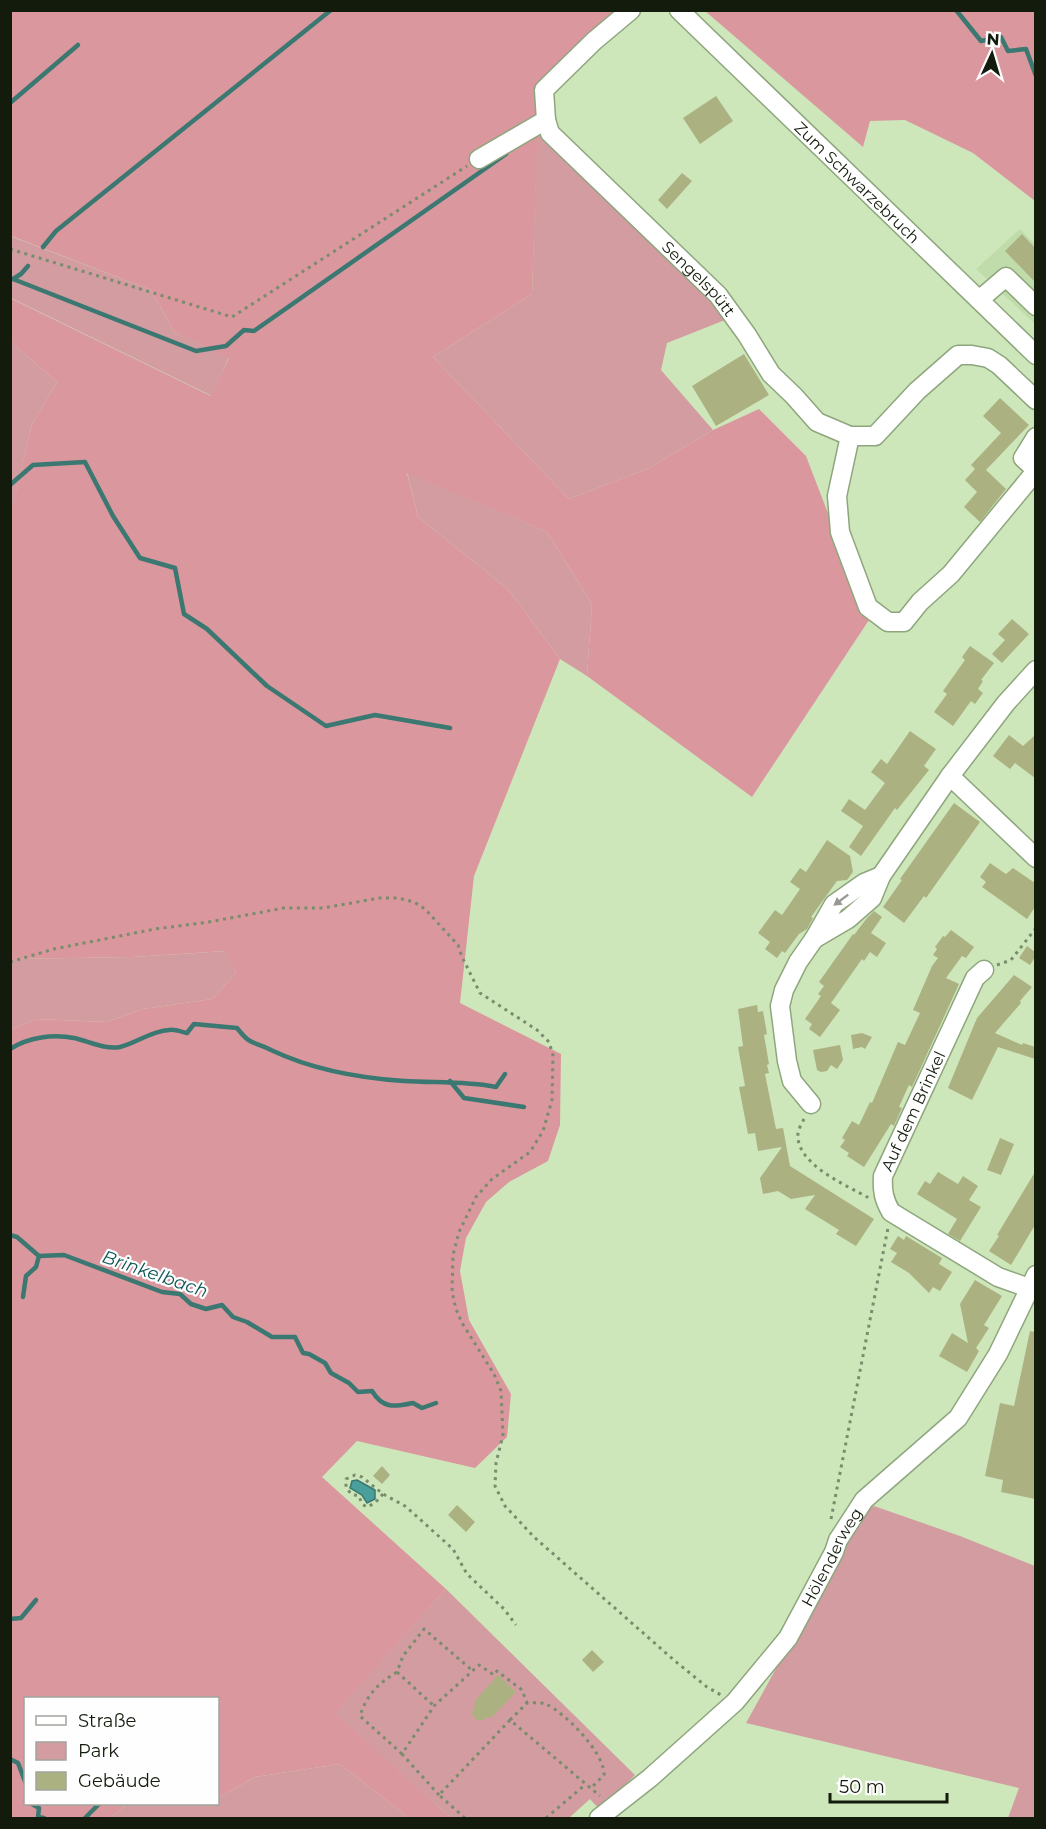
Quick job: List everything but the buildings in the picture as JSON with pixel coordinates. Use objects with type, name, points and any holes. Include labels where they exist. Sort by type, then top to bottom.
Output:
[{"type":"street","name":"Sengelspütt","points":[[631,10],[594,41],[544,90],[546,120],[550,133],[718,295],[771,374],[817,422],[850,436]]},
{"type":"street","name":"Zum Schwarzebruch","points":[[679,10],[979,300],[1032,345]]},
{"type":"street","points":[[479,159],[546,120]]},
{"type":"street","points":[[979,300],[1006,277],[1035,306]]},
{"type":"street","points":[[1035,400],[999,365],[988,358],[972,355],[958,356],[917,391],[875,436],[850,436],[837,496],[840,532],[868,607],[888,622],[904,622],[920,602],[951,574],[1035,470],[1023,458],[1035,437]]},
{"type":"street","points":[[811,1104],[792,1081],[785,1052],[780,1006],[784,990],[798,962],[814,939],[848,919],[872,898],[881,876],[950,776],[1006,703],[1035,670]]},
{"type":"street","points":[[950,776],[1035,858]]},
{"type":"street","name":"Auf dem Brinkel","points":[[891,1212],[882,1191],[882,1176],[975,978],[984,970]]},
{"type":"street","points":[[891,1212],[998,1277],[1032,1282]]},
{"type":"street","name":"Hölenderweg","points":[[599,1818],[650,1778],[735,1702],[788,1638],[834,1552],[838,1540],[864,1500],[958,1418],[999,1354],[1032,1282]]},
{"type":"path","points":[[10,249],[231,317],[479,159]]},
{"type":"path","points":[[10,962],[54,949],[155,929],[284,908],[323,908],[380,898],[398,898],[414,902],[425,909],[458,945],[480,993],[537,1030],[549,1041],[553,1055],[552,1100],[543,1131],[530,1152],[492,1179],[476,1197],[459,1232],[453,1255],[452,1292],[456,1309],[501,1390],[503,1435],[495,1486],[505,1506],[534,1537],[707,1687],[735,1702]]},
{"type":"path","points":[[984,970],[1011,960],[1035,928]]},
{"type":"path","points":[[811,1104],[798,1132],[801,1150],[805,1157],[813,1165],[891,1212],[831,1515],[832,1530],[838,1540]]},
{"type":"path","points":[[383,1494],[375,1503],[367,1507],[362,1504],[359,1496],[351,1494],[346,1487],[346,1479],[355,1475],[362,1477],[383,1494],[405,1506],[453,1549],[467,1574],[504,1609],[516,1625]]},
{"type":"path","points":[[465,1818],[439,1795],[402,1754],[360,1716],[365,1700],[386,1678],[397,1672],[403,1656],[424,1629],[472,1671]]},
{"type":"path","points":[[402,1754],[434,1706],[479,1665],[495,1675],[497,1671],[522,1690],[527,1703]]},
{"type":"path","points":[[397,1672],[434,1706]]},
{"type":"path","points":[[439,1795],[527,1703],[543,1703],[550,1707],[578,1730],[594,1749],[604,1767],[604,1775],[591,1788]]},
{"type":"path","points":[[510,1720],[586,1784],[546,1818]]},
{"type":"shaded area","points":[[11,11],[619,11],[539,90],[532,294],[433,357],[569,499],[649,468],[713,430],[759,409],[806,456],[869,620],[752,797],[587,676],[592,604],[547,532],[407,473],[418,517],[508,589],[560,659],[474,876],[460,1003],[561,1054],[560,1125],[548,1161],[509,1182],[486,1202],[466,1238],[460,1271],[469,1320],[511,1394],[507,1437],[475,1468],[357,1441],[322,1477],[446,1589],[335,1713],[451,1818],[409,1818],[340,1764],[255,1777],[219,1797],[219,1697],[24,1697],[24,1805],[126,1805],[110,1818],[11,1818],[11,1030],[36,1019],[106,1022],[143,1009],[212,999],[236,973],[226,951],[132,957],[11,959],[11,505],[32,424],[57,382],[11,342],[10,298],[211,396],[229,358],[175,333],[151,290],[11,236]]},
{"type":"shaded area","points":[[705,11],[1035,11],[1035,201],[973,153],[905,120],[870,121],[863,147]]},
{"type":"shaded area","points":[[1020,229],[1035,244],[1035,324],[976,269]]},
{"type":"green space","points":[[537,129],[730,318],[667,343],[661,370],[713,430],[649,468],[569,499],[433,357],[532,294]]},
{"type":"green space","points":[[10,236],[151,290],[175,333],[229,357],[212,396],[11,298]]},
{"type":"green space","points":[[11,342],[57,382],[32,424],[13,505],[11,505]]},
{"type":"green space","points":[[407,472],[547,532],[592,604],[587,676],[560,659],[508,589],[418,517]]},
{"type":"green space","points":[[227,951],[236,973],[212,999],[143,1009],[106,1022],[36,1019],[11,1030],[10,959],[132,957]]},
{"type":"green space","points":[[874,1506],[960,1536],[1035,1566],[1035,1818],[1008,1818],[1019,1788],[746,1723],[863,1511]]},
{"type":"green space","points":[[446,1589],[635,1775],[600,1810],[590,1799],[569,1818],[451,1818],[334,1713]]},
{"type":"green space","points":[[340,1764],[409,1818],[110,1818],[126,1805],[219,1805],[219,1797],[255,1777]]},
{"type":"water","points":[[357,1480],[375,1490],[375,1499],[367,1503],[362,1495],[350,1488],[352,1481]]},
{"type":"waterway","points":[[43,247],[56,231],[331,10]]},
{"type":"waterway","points":[[956,10],[981,41],[1001,37],[1008,51],[1026,49],[1036,76]]},
{"type":"waterway","points":[[10,103],[78,45]]},
{"type":"waterway","points":[[13,279],[196,351],[226,346],[244,330],[254,331],[506,154]]},
{"type":"waterway","points":[[13,279],[28,266]]},
{"type":"waterway","points":[[10,485],[33,465],[85,462],[113,516],[140,558],[175,568],[184,614],[207,629],[267,686],[326,726],[375,715],[450,728]]},
{"type":"waterway","points":[[10,1049],[33,1039],[58,1036],[114,1048],[162,1031],[174,1030],[187,1033],[194,1024],[237,1028],[249,1041],[287,1057],[319,1068],[353,1075],[387,1080],[462,1083],[496,1087],[505,1074]]},
{"type":"waterway","points":[[450,1081],[464,1098],[524,1107]]},
{"type":"waterway","name":"Brinkelbach","points":[[10,1235],[17,1237],[39,1256],[64,1255],[162,1292],[180,1294],[191,1304],[206,1309],[222,1305],[233,1317],[247,1322],[272,1337],[295,1337],[303,1353],[325,1363],[331,1373],[349,1383],[358,1392],[372,1391],[385,1404],[395,1406],[413,1403],[422,1408],[436,1403]]},
{"type":"waterway","points":[[23,1297],[26,1276],[36,1267],[39,1256]]},
{"type":"waterway","points":[[10,1619],[21,1618],[36,1600]]},
{"type":"waterway","points":[[10,1759],[18,1763],[24,1779]]},
{"type":"waterway","points":[[34,1805],[39,1808],[38,1817],[44,1818]]},
{"type":"waterway","points":[[85,1818],[98,1805]]}]
